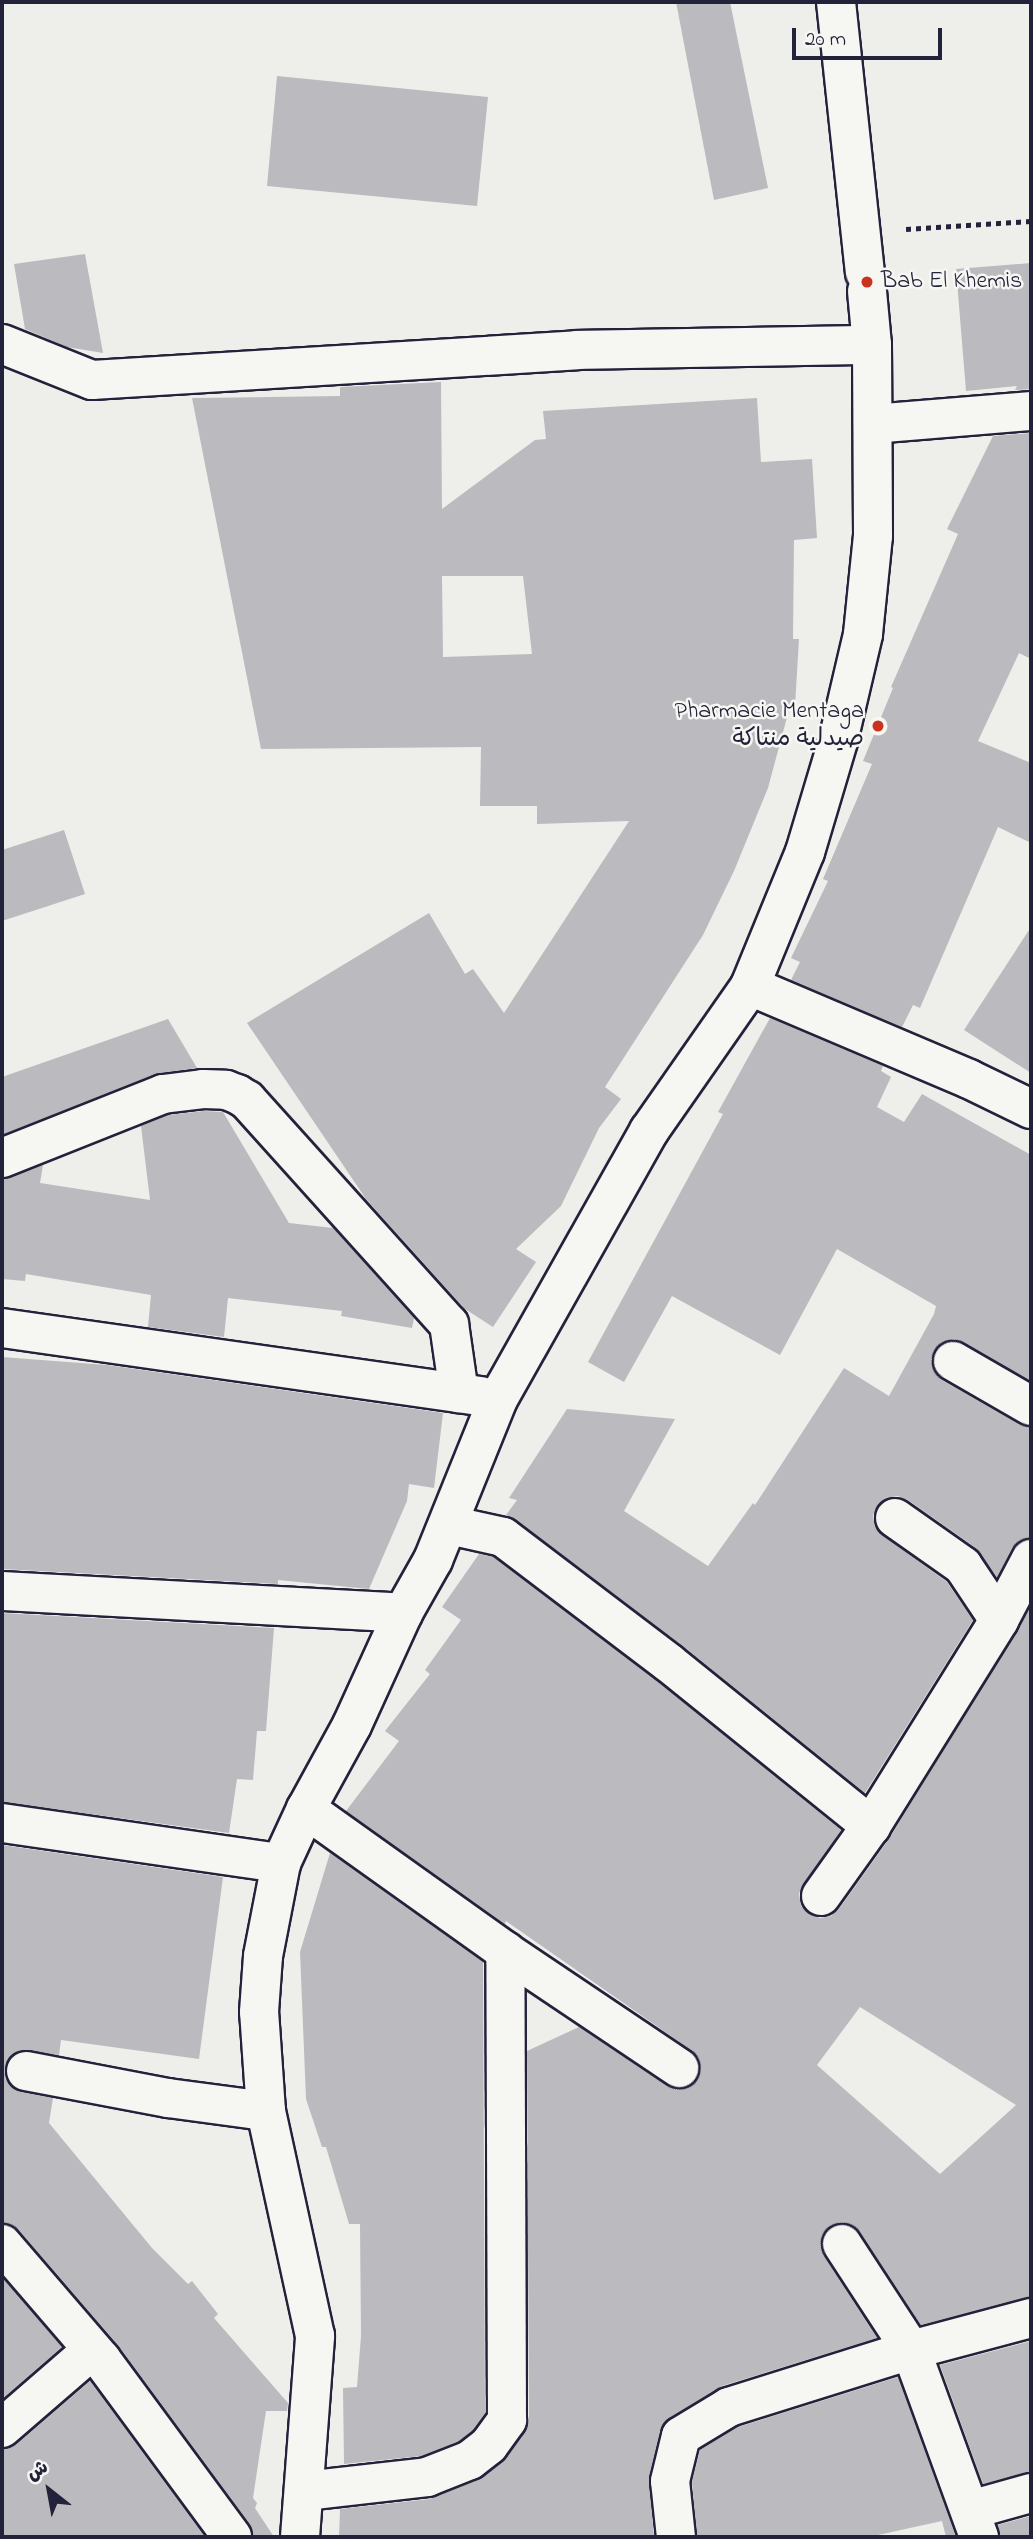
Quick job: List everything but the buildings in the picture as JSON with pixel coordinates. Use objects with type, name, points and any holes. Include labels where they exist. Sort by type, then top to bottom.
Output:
[{"type":"street","points":[[300,2537],[315,2336],[266,2112],[259,2012],[263,1956],[281,1863],[306,1809],[352,1725],[402,1613],[449,1525],[498,1399],[649,1131],[750,986],[804,852],[838,741],[863,634],[873,536],[873,424],[872,345],[836,2]]},
{"type":"street","points":[[2,344],[92,380],[577,350],[872,345]]},
{"type":"street","points":[[873,424],[1031,411]]},
{"type":"street","points":[[750,986],[970,1079],[1031,1109]]},
{"type":"street","points":[[2,1158],[163,1094],[203,1089],[226,1090],[237,1094],[247,1100],[449,1324],[459,1393]]},
{"type":"street","points":[[2,1328],[498,1399]]},
{"type":"street","points":[[953,1361],[1031,1406]]},
{"type":"street","points":[[895,1518],[963,1566],[999,1620]]},
{"type":"street","points":[[449,1525],[503,1537],[669,1663],[871,1826]]},
{"type":"street","points":[[821,1896],[871,1826],[999,1620],[1031,1559]]},
{"type":"street","points":[[2,1591],[402,1613]]},
{"type":"street","points":[[306,1809],[505,1951],[679,2068]]},
{"type":"street","points":[[2,1823],[281,1863]]},
{"type":"street","points":[[305,2491],[427,2477],[470,2460],[489,2445],[507,2420],[505,1951]]},
{"type":"street","points":[[26,2071],[168,2098],[266,2112]]},
{"type":"street","points":[[2,2244],[92,2350],[232,2537]]},
{"type":"street","points":[[842,2244],[911,2350],[974,2524],[1031,2493]]},
{"type":"street","points":[[676,2537],[670,2481],[681,2436],[729,2407],[911,2350],[1031,2318]]},
{"type":"street","points":[[2,2428],[92,2350]]},
{"type":"path","points":[[861,232],[1031,221]]},
{"type":"place","name":"Bab El Khemis","points":[[867,282]]},
{"type":"place","name":"Pharmacie Mentaga صيدلية منتاكة","points":[[878,726]]}]
